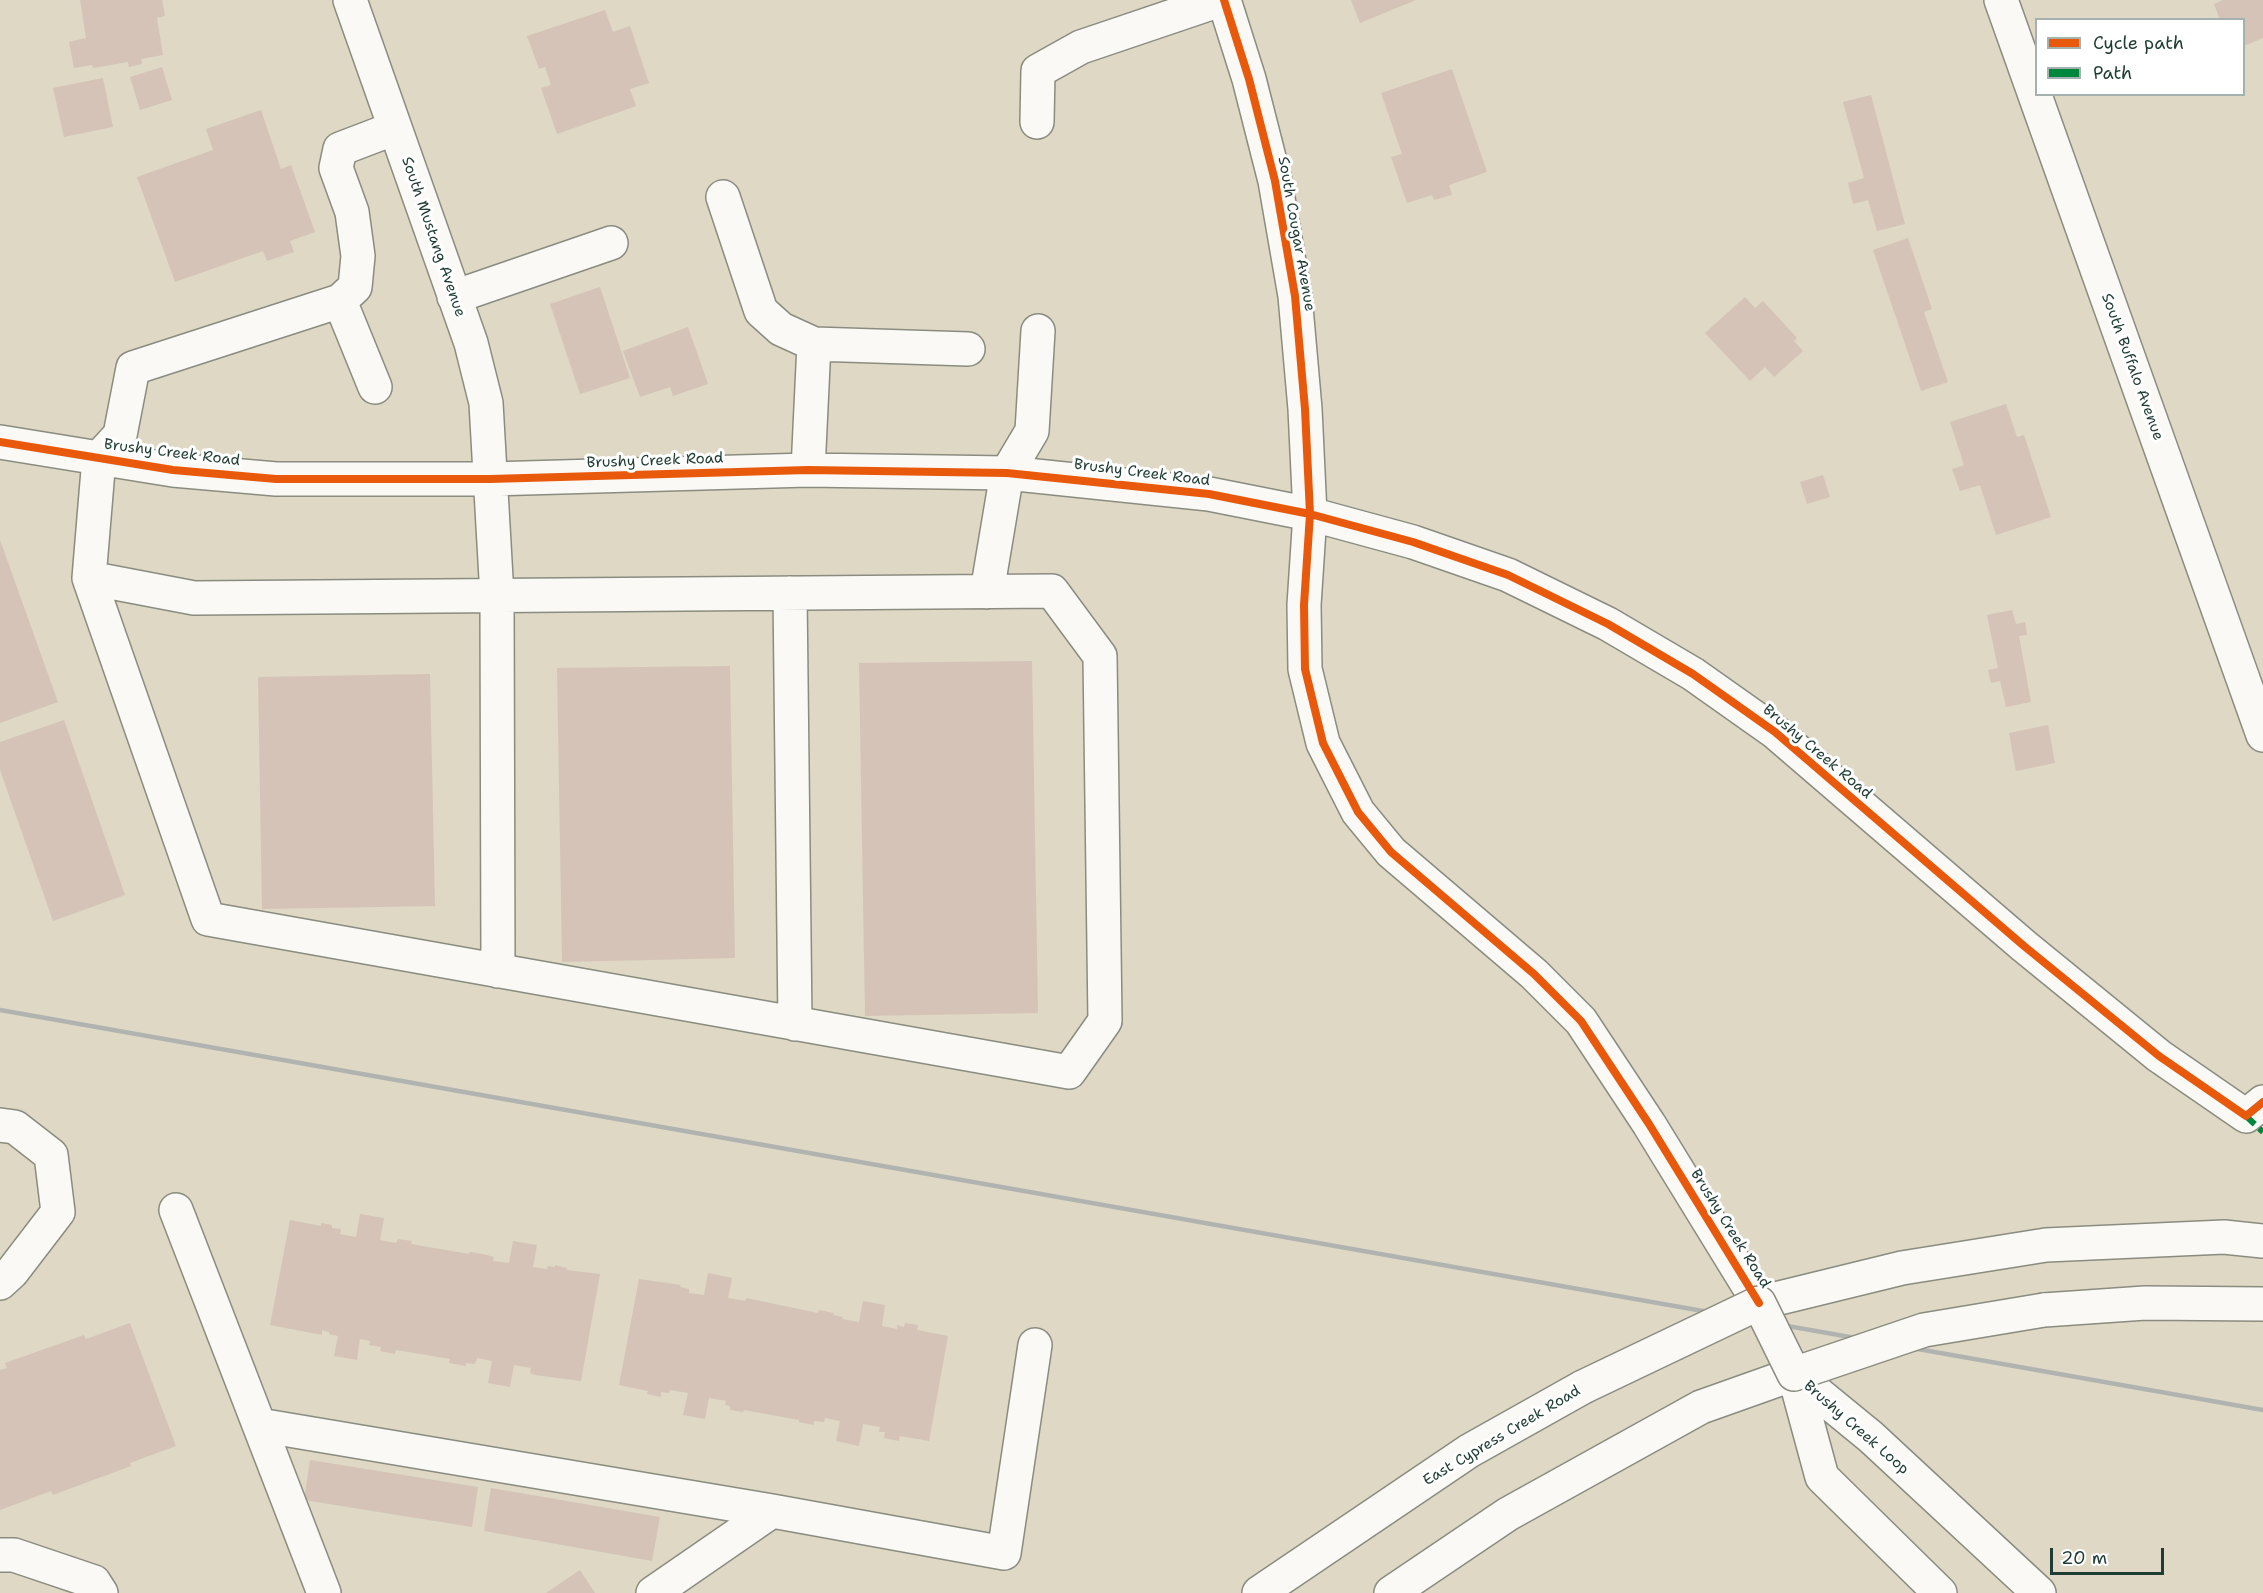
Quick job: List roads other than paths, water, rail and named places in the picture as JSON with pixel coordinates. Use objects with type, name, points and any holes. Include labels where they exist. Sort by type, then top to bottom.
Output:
[{"type":"street","name":"South Mustang Avenue","points":[[350,0],[471,343],[486,403],[497,596],[498,971]]},
{"type":"street","points":[[1037,122],[1038,71],[1081,47],[1222,0]]},
{"type":"street","name":"South Cougar Avenue","points":[[1222,0],[1249,79],[1275,181],[1295,296],[1305,409],[1310,514]]},
{"type":"street","name":"South Buffalo Avenue","points":[[2001,0],[2035,95]]},
{"type":"street","name":"South Buffalo Avenue","points":[[2035,96],[2263,735]]},
{"type":"street","points":[[89,578],[194,598],[1052,591],[1100,656],[1105,1021],[1069,1072],[208,919],[89,578],[99,458],[120,435],[133,368],[340,301],[355,286],[358,256],[352,212],[336,168],[340,149],[395,128]]},
{"type":"street","points":[[723,196],[761,311],[781,329],[814,344],[968,349]]},
{"type":"street","points":[[454,297],[611,243]]},
{"type":"street","points":[[340,301],[375,387]]},
{"type":"street","points":[[987,592],[1006,473],[1032,431],[1038,331]]},
{"type":"street","points":[[808,470],[814,344]]},
{"type":"street","name":"Brushy Creek Road","points":[[0,442],[173,470],[276,479],[490,479],[808,470],[1006,473],[1209,494],[1310,514],[1413,542],[1508,575],[1608,624],[1694,674],[1775,732],[2024,946],[2159,1056],[2255,1109]]},
{"type":"street","name":"Brushy Creek Road","points":[[1310,514],[1304,604],[1305,669],[1323,743],[1358,812],[1391,852],[1534,974],[1581,1021],[1649,1124],[1759,1303],[1794,1374]]},
{"type":"street","points":[[790,593],[795,1024]]},
{"type":"street","points":[[0,1125],[15,1127],[51,1155],[58,1212],[12,1272],[0,1283]]},
{"type":"street","points":[[176,1210],[324,1593]]},
{"type":"street","name":"Brushy Creek Road","points":[[1759,1303],[1902,1268],[2046,1245],[2224,1237],[2263,1241]]},
{"type":"street","name":"East Cypress Creek Road","points":[[1259,1593],[1469,1451],[1583,1387],[1759,1303]]},
{"type":"street","points":[[1390,1593],[1508,1514],[1701,1407],[1924,1330],[2044,1310],[2145,1303],[2263,1304]]},
{"type":"street","points":[[259,1425],[772,1511],[1004,1553],[1035,1345]]},
{"type":"street","name":"Brushy Creek Loop","points":[[1794,1374],[1822,1477],[1940,1593]]},
{"type":"street","name":"Brushy Creek Loop","points":[[1794,1374],[1871,1437],[2039,1593]]},
{"type":"street","points":[[652,1593],[772,1511]]},
{"type":"street","points":[[0,1555],[14,1555],[94,1582],[101,1593]]},
{"type":"railway","points":[[0,1010],[2263,1410]]}]
